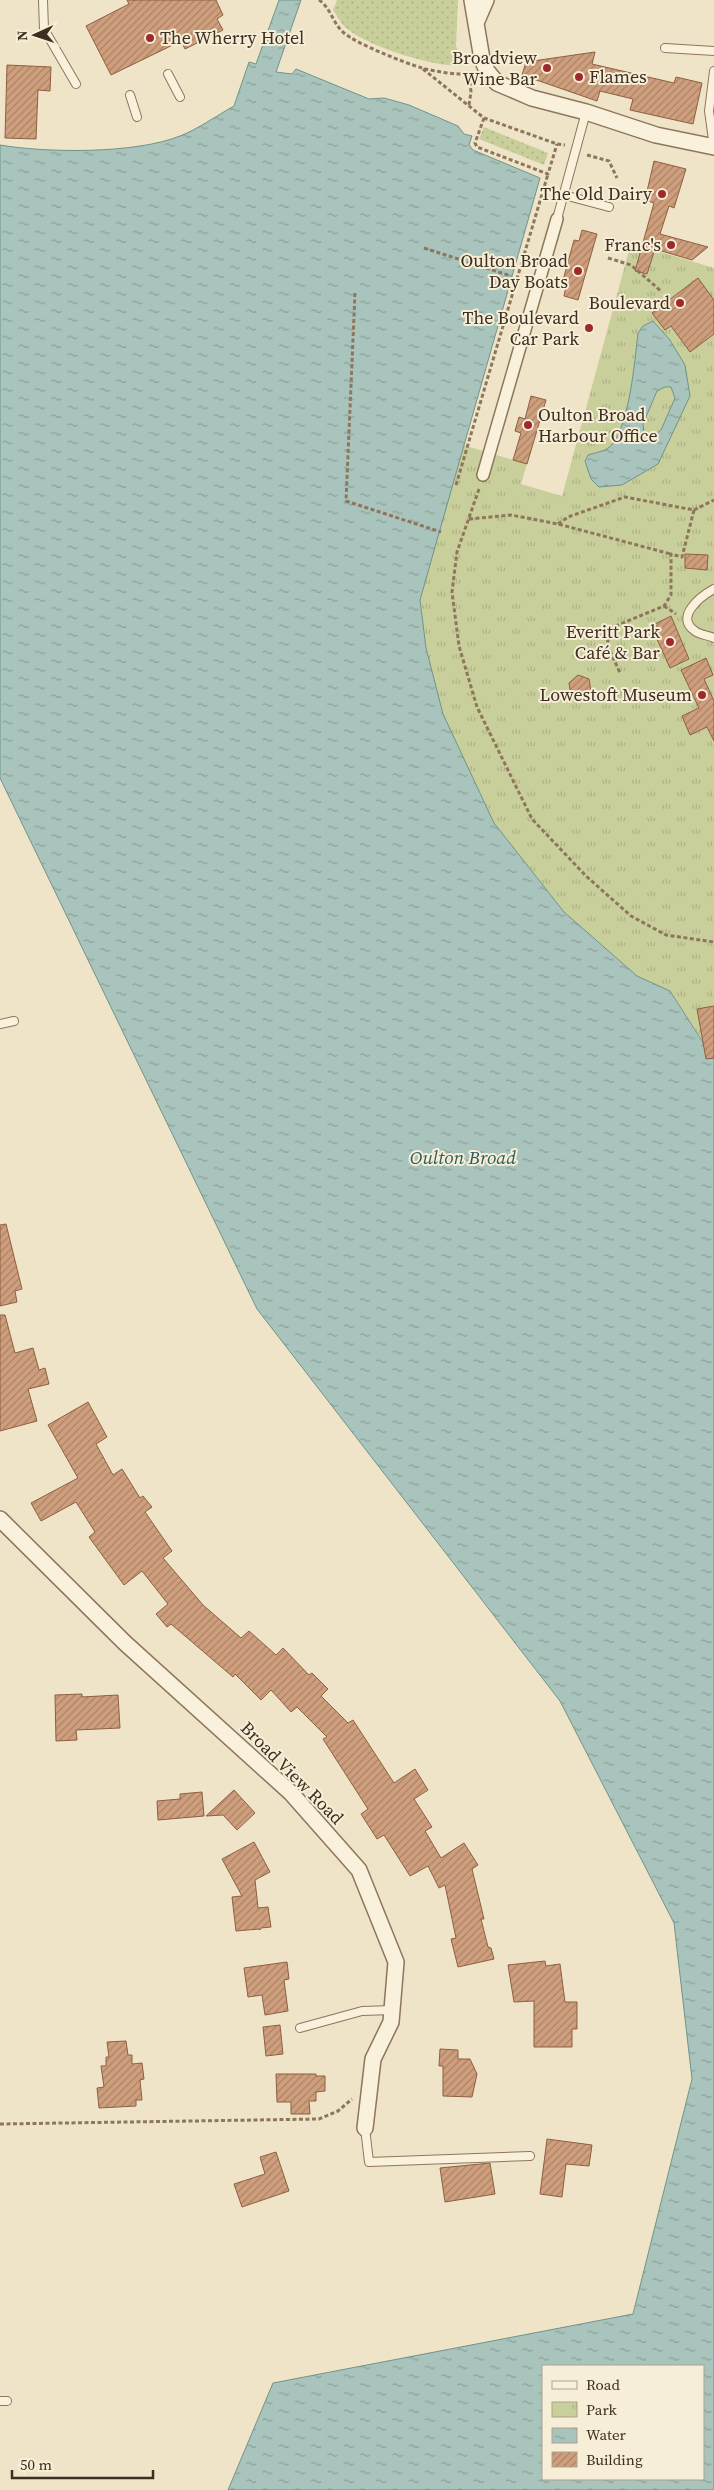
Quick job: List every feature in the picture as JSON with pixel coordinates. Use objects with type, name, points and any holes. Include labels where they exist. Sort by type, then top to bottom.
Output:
[{"type":"street","points":[[472,0],[482,59],[487,71],[497,83],[532,98],[586,112],[656,135],[714,147]]},
{"type":"street","points":[[475,24],[486,0]]},
{"type":"street","points":[[484,475],[557,219]]},
{"type":"street","name":"Broad View Road","points":[[0,1519],[125,1642],[291,1793],[358,1870],[396,1962],[391,2022],[372,2059],[365,2128]]},
{"type":"lane","points":[[43,0],[44,29],[76,84]]},
{"type":"lane","points":[[665,48],[714,52]]},
{"type":"lane","points":[[714,71],[709,111],[714,147]]},
{"type":"lane","points":[[168,74],[180,97]]},
{"type":"lane","points":[[130,94],[138,117]]},
{"type":"lane","points":[[557,219],[586,112]]},
{"type":"lane","points":[[564,195],[609,207]]},
{"type":"lane","points":[[714,589],[695,600],[688,613],[689,625],[696,632],[714,638]]},
{"type":"lane","points":[[0,1024],[14,1021]]},
{"type":"lane","points":[[300,2028],[362,2011],[393,2010]]},
{"type":"lane","points":[[365,2128],[369,2162],[530,2156]]},
{"type":"path","points":[[319,0],[325,2],[336,25],[345,34],[422,68],[484,118],[557,144],[577,148],[609,161],[617,178]]},
{"type":"path","points":[[422,68],[469,74],[487,71]]},
{"type":"path","points":[[469,74],[471,92],[469,105]]},
{"type":"path","points":[[484,118],[475,143],[477,147],[548,174]]},
{"type":"path","points":[[456,485],[557,144]]},
{"type":"path","points":[[424,248],[511,276]]},
{"type":"path","points":[[608,258],[631,265],[662,292]]},
{"type":"path","points":[[355,293],[346,501],[441,532]]},
{"type":"path","points":[[484,475],[457,552],[452,592],[459,646],[477,706],[532,819],[586,876],[631,916],[666,935],[714,942]]},
{"type":"path","points":[[558,524],[568,517],[625,497],[694,510],[714,500]]},
{"type":"path","points":[[469,519],[511,515],[558,524],[682,557],[694,510]]},
{"type":"path","points":[[620,673],[607,644],[611,628],[664,606],[671,595],[672,554]]},
{"type":"path","points":[[0,2124],[319,2119],[338,2111],[370,2084]]},
{"type":"green space","points":[[337,0],[458,0],[456,46],[463,65],[436,63],[418,59],[367,41],[341,23],[333,10]]},
{"type":"green space","points":[[484,127],[548,153],[544,165],[479,139]]},
{"type":"green space","points":[[631,243],[714,268],[714,1050],[709,1050],[670,991],[637,976],[564,912],[494,823],[443,714],[426,648],[420,600],[463,445],[527,464],[521,484],[562,496]]},
{"type":"water","name":"Oulton Broad","points":[[279,0],[301,0],[276,72],[292,74],[296,69],[369,99],[384,98],[409,105],[458,126],[464,134],[472,136],[469,145],[473,150],[540,178],[420,600],[426,648],[443,714],[494,823],[564,912],[637,976],[670,991],[708,1050],[714,1050],[714,2490],[228,2490],[273,2383],[633,2314],[692,2079],[674,1923],[560,1701],[257,1309],[0,778],[0,145],[42,150],[116,149],[161,142],[180,136],[234,106],[249,62],[256,64]]},
{"type":"water","points":[[653,321],[670,340],[685,365],[690,396],[658,464],[622,485],[599,487],[591,479],[585,461],[588,455],[607,449],[615,441],[621,428],[630,395],[638,333],[643,326]],"holes":[[[665,387],[671,387],[675,398],[661,430],[652,437],[644,433],[643,424],[657,391]]]},
{"type":"building","name":"The Wherry Hotel","points":[[127,0],[216,0],[223,15],[217,19],[223,30],[185,49],[181,41],[111,75],[86,26],[129,4]]},
{"type":"building","points":[[595,52],[592,64],[674,83],[676,77],[702,83],[693,124],[630,110],[633,99],[600,91],[597,101],[522,75],[526,62]]},
{"type":"building","points":[[7,65],[51,67],[50,91],[38,90],[36,139],[5,138]]},
{"type":"building","points":[[654,161],[686,169],[674,208],[669,206],[660,234],[708,247],[692,260],[655,249],[647,274],[635,271],[654,203],[645,200]]},
{"type":"building","points":[[582,230],[597,234],[578,300],[564,296],[566,286],[562,284],[574,240],[579,241]]},
{"type":"building","points":[[698,278],[714,300],[714,334],[690,352],[671,326],[665,330],[652,313]]},
{"type":"building","name":"Oulton Broad Harbour Office","points":[[531,396],[546,400],[527,464],[513,460],[521,433],[515,431],[519,417],[525,419]]},
{"type":"building","points":[[685,554],[708,555],[707,570],[685,568]]},
{"type":"building","name":"Everitt Park Café & Bar","points":[[671,616],[689,659],[670,668],[651,626]]},
{"type":"building","name":"Lowestoft Museum","points":[[706,658],[713,675],[704,679],[714,701],[714,741],[707,727],[690,735],[682,716],[699,708],[681,670]]},
{"type":"building","points":[[578,675],[589,679],[591,691],[582,698],[571,695],[569,683]]},
{"type":"building","points":[[714,1006],[714,1058],[706,1059],[697,1009]]},
{"type":"building","points":[[6,1224],[22,1289],[15,1291],[17,1302],[0,1306],[0,1225]]},
{"type":"building","points":[[0,1315],[5,1315],[15,1353],[33,1348],[39,1370],[45,1368],[49,1384],[28,1389],[37,1421],[0,1431]]},
{"type":"building","points":[[88,1402],[107,1437],[96,1444],[113,1475],[122,1469],[140,1498],[143,1496],[152,1507],[145,1512],[172,1551],[163,1558],[203,1605],[241,1638],[249,1631],[276,1655],[283,1648],[309,1675],[312,1673],[328,1689],[321,1696],[348,1723],[353,1720],[394,1783],[415,1769],[428,1790],[414,1799],[432,1827],[425,1831],[441,1858],[464,1843],[478,1865],[472,1869],[484,1919],[481,1919],[488,1947],[491,1948],[494,1959],[458,1967],[451,1939],[456,1938],[445,1885],[439,1888],[428,1866],[410,1876],[384,1835],[377,1839],[361,1814],[368,1809],[323,1739],[327,1737],[297,1707],[291,1712],[271,1690],[261,1700],[235,1674],[233,1677],[171,1624],[167,1627],[156,1614],[168,1604],[142,1571],[124,1585],[89,1537],[95,1532],[76,1502],[41,1521],[31,1503],[78,1478],[48,1425]]},
{"type":"building","points":[[82,1694],[82,1697],[118,1695],[120,1728],[76,1730],[77,1740],[56,1741],[55,1695]]},
{"type":"building","points":[[234,1790],[255,1813],[237,1830],[223,1815],[206,1816]]},
{"type":"building","points":[[202,1792],[204,1816],[158,1820],[157,1801],[180,1799],[180,1794]]},
{"type":"building","points":[[254,1842],[270,1872],[255,1880],[258,1908],[268,1907],[271,1927],[261,1928],[260,1930],[236,1931],[232,1897],[242,1896],[222,1859]]},
{"type":"building","points":[[545,1961],[546,1966],[560,1964],[565,2002],[577,2002],[577,2029],[572,2029],[572,2047],[534,2047],[534,2001],[514,2002],[508,1965]]},
{"type":"building","points":[[287,1962],[289,1979],[284,1980],[288,2011],[265,2015],[262,1995],[248,1997],[244,1968]]},
{"type":"building","points":[[280,2025],[283,2054],[266,2056],[263,2027]]},
{"type":"building","points":[[126,2041],[128,2055],[132,2055],[132,2064],[142,2063],[144,2079],[140,2080],[142,2100],[136,2100],[136,2106],[99,2108],[97,2088],[104,2087],[101,2066],[106,2066],[106,2057],[109,2057],[107,2042]]},
{"type":"building","points":[[440,2049],[458,2050],[458,2059],[470,2059],[477,2074],[472,2097],[443,2096],[443,2066],[439,2066]]},
{"type":"building","points":[[276,2074],[316,2074],[316,2076],[325,2076],[325,2091],[316,2092],[316,2101],[309,2101],[310,2114],[291,2114],[291,2102],[277,2102]]},
{"type":"building","points":[[547,2139],[592,2145],[589,2166],[566,2164],[562,2197],[540,2194]]},
{"type":"building","points":[[276,2152],[289,2191],[242,2207],[234,2184],[265,2174],[260,2157]]},
{"type":"building","points":[[490,2163],[495,2194],[445,2202],[440,2168]]},
{"type":"place","name":"The Wherry Hotel","points":[[150,38]]},
{"type":"place","name":"Broadview Wine Bar","points":[[547,68]]},
{"type":"place","name":"Flames","points":[[579,77]]},
{"type":"place","name":"The Old Dairy","points":[[662,194]]},
{"type":"place","name":"Franc's","points":[[671,245]]},
{"type":"place","name":"Oulton Broad Day Boats","points":[[578,271]]},
{"type":"place","name":"Boulevard","points":[[680,303]]},
{"type":"place","name":"The Boulevard Car Park","points":[[589,328]]},
{"type":"place","name":"Oulton Broad Harbour Office","points":[[528,425]]},
{"type":"place","name":"Everitt Park Café & Bar","points":[[670,642]]},
{"type":"place","name":"Lowestoft Museum","points":[[702,695]]}]
